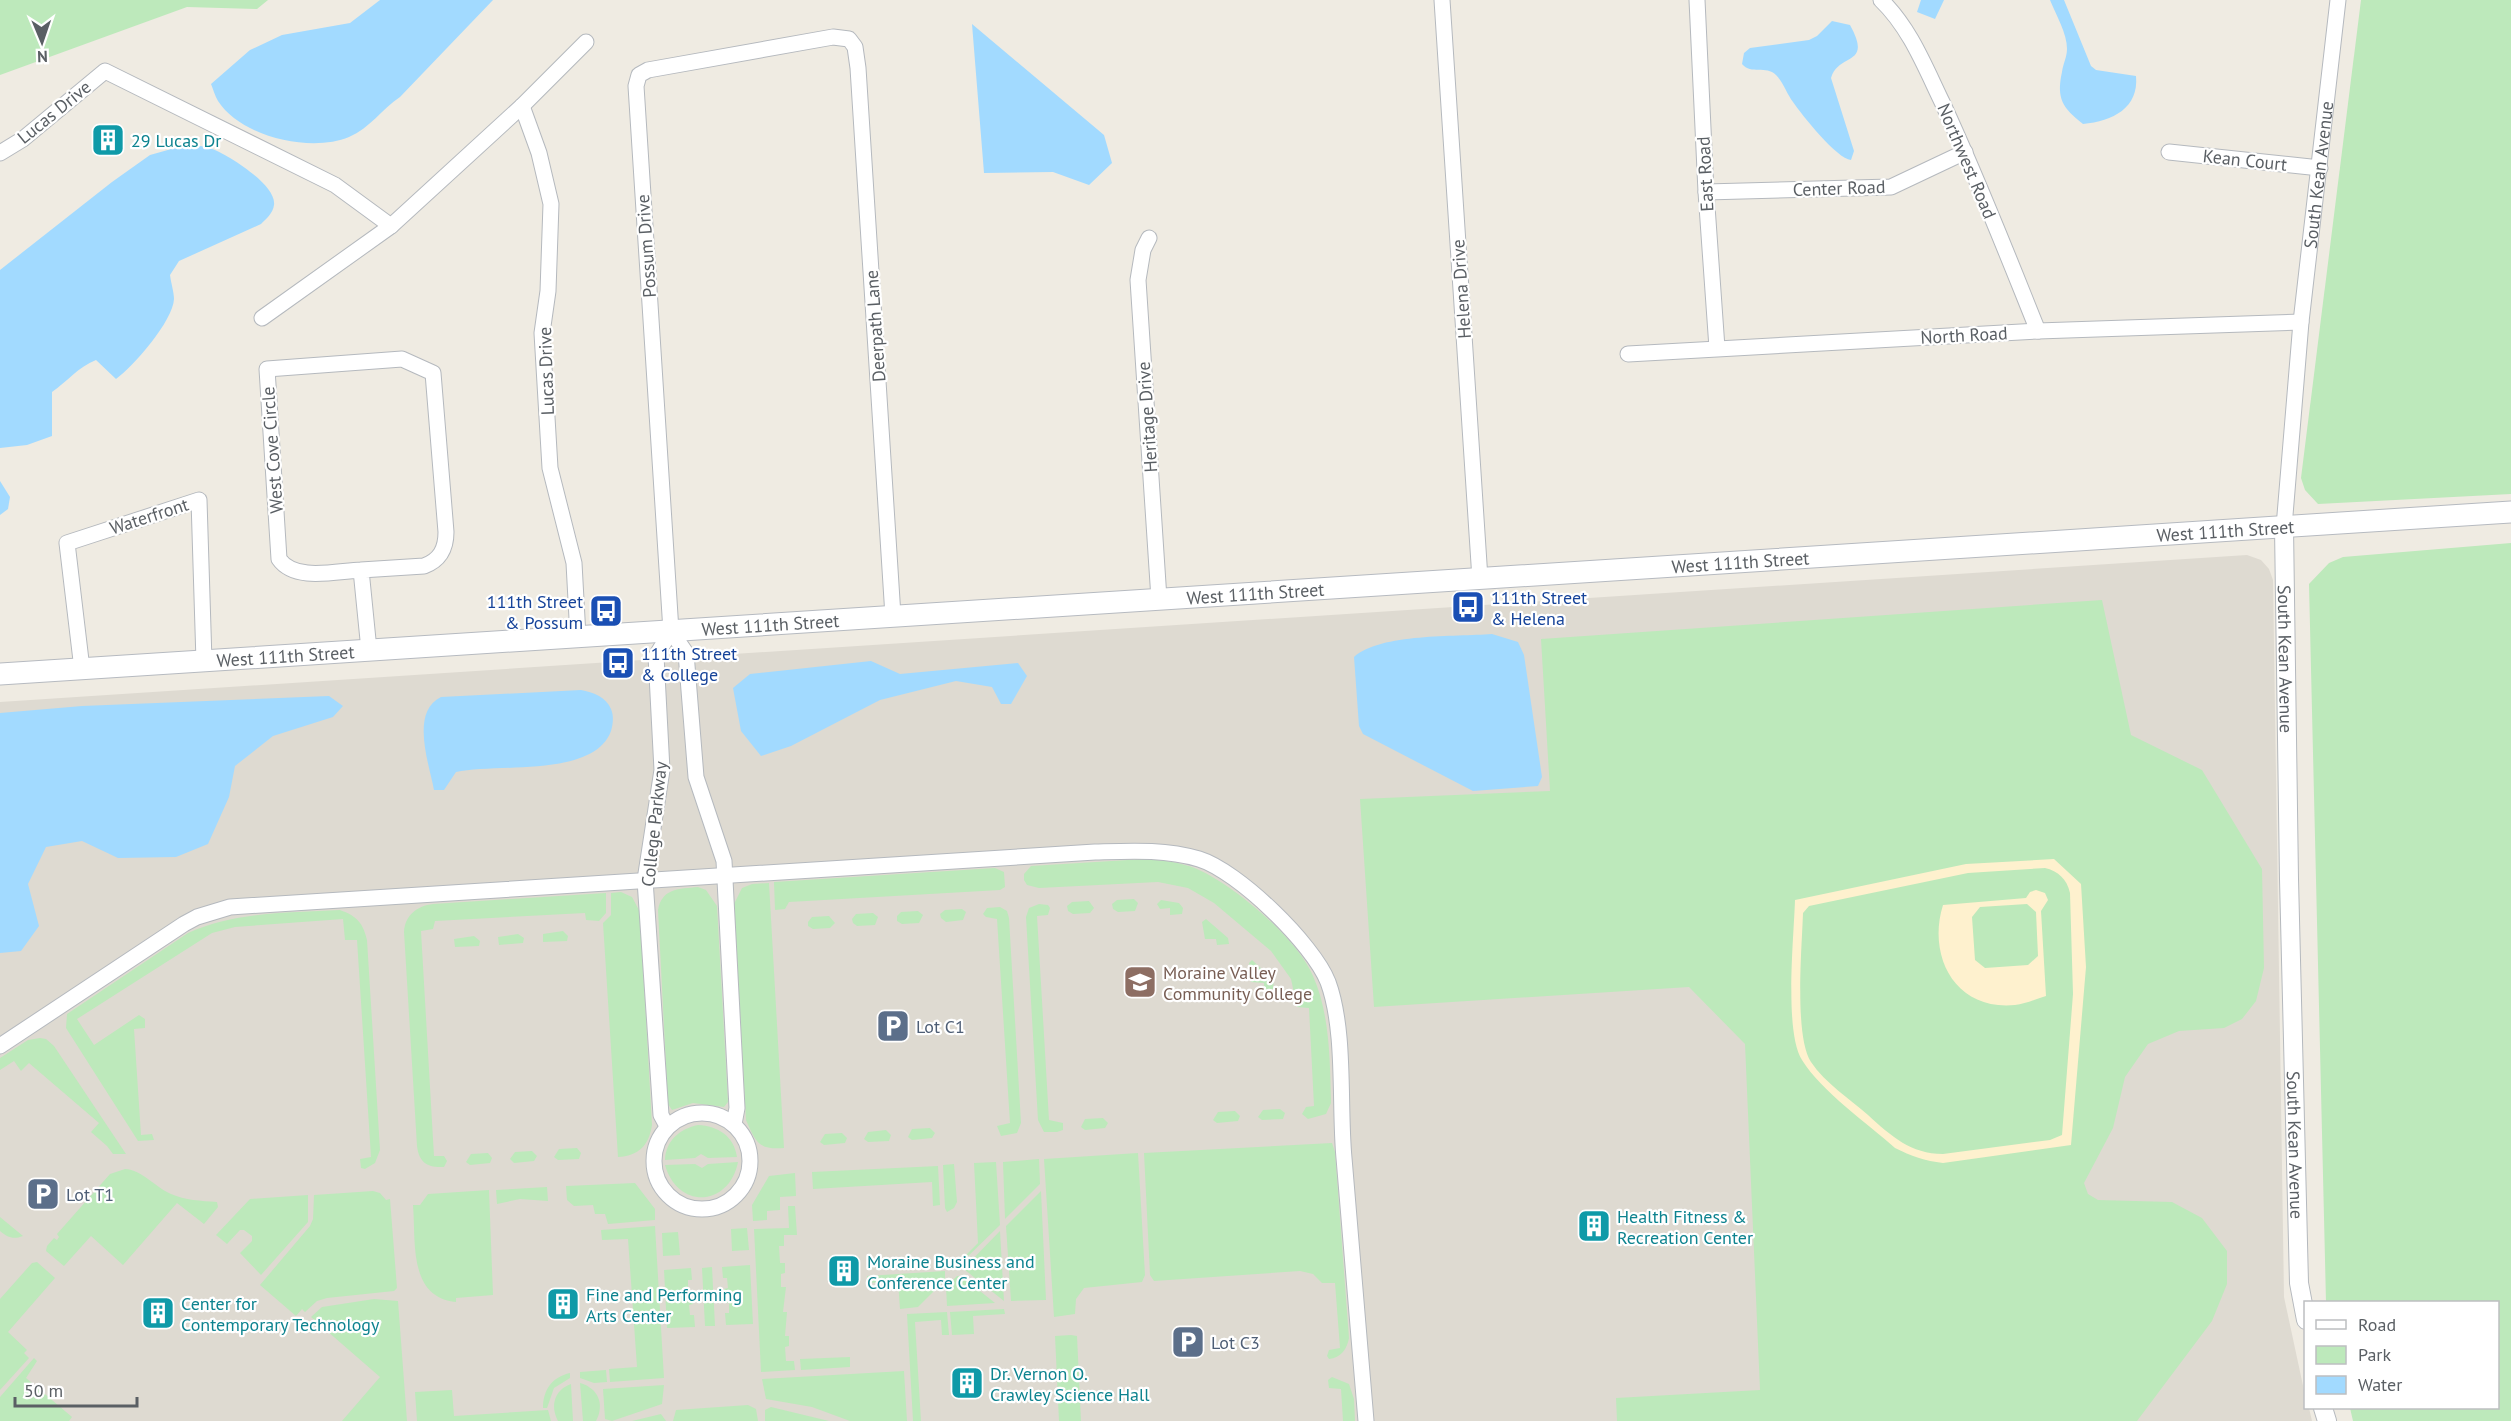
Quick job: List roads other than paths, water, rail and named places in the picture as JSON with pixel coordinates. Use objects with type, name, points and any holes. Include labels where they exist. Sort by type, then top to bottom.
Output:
[{"type":"main road","name":"West 111th Street","points":[[0,674],[2511,512]]},
{"type":"street","name":"Helena Drive","points":[[1443,0],[1480,579]]},
{"type":"street","name":"East Road","points":[[1697,0],[1706,192],[1717,348]]},
{"type":"street","name":"Northwest Road","points":[[1881,0],[1916,47],[1965,152],[2038,331]]},
{"type":"street","name":"South Kean Avenue","points":[[2304,1309],[2299,1283],[2289,879],[2284,526],[2301,322],[2338,0]]},
{"type":"street","name":"Possum Drive","points":[[671,631],[636,86],[639,75],[662,67],[820,38],[849,39]]},
{"type":"street","name":"Deerpath Lane","points":[[849,39],[855,47],[858,68],[893,616]]},
{"type":"street","points":[[262,318],[391,226],[522,106],[586,42]]},
{"type":"street","name":"Lucas Drive","points":[[0,153],[23,139],[105,71],[335,185],[391,226]]},
{"type":"street","name":"Lucas Drive","points":[[522,106],[539,153],[551,204],[548,291],[542,344],[550,468],[574,562],[578,637]]},
{"type":"street","name":"Center Road","points":[[1706,192],[1891,187],[1965,152]]},
{"type":"street","name":"Kean Court","points":[[2169,152],[2320,168]]},
{"type":"street","name":"Heritage Drive","points":[[1149,238],[1143,250],[1138,280],[1159,599]]},
{"type":"street","name":"North Road","points":[[1628,354],[2038,331],[2301,322]]},
{"type":"street","name":"West Cove Circle","points":[[402,358],[433,373],[446,541],[444,549],[433,563],[424,566],[361,570],[303,573],[291,571],[279,559],[267,369],[402,358]]},
{"type":"street","name":"Waterfront","points":[[82,669],[67,543],[199,500],[204,661]]},
{"type":"street","points":[[361,570],[369,650]]},
{"type":"street","name":"College Parkway","points":[[667,1126],[661,1115],[645,880],[662,770],[656,656],[671,631],[686,653],[696,777],[724,861],[737,1107],[734,1124]]},
{"type":"street","points":[[0,1046],[184,924],[211,912],[230,907],[725,874],[1146,850],[1202,860],[1232,877],[1302,940],[1328,982],[1334,1009],[1366,1421]]},
{"type":"street","points":[[708,1112],[734,1124],[748,1145],[750,1158],[745,1183],[734,1197],[720,1206],[704,1209],[687,1207],[672,1199],[661,1187],[653,1161],[659,1136],[667,1126],[679,1117],[708,1112]]},
{"type":"water","points":[[380,0],[493,0],[400,97],[363,129],[349,137],[333,142],[316,143],[278,138],[243,124],[229,114],[218,101],[211,84],[250,50],[282,35],[350,23]]},
{"type":"water","points":[[1921,0],[1944,0],[1935,19],[1917,12]]},
{"type":"water","points":[[2050,0],[2064,0],[2091,66],[2096,70],[2136,76],[2133,97],[2122,111],[2114,116],[2083,124],[2066,108],[2061,96],[2060,81],[2067,43]]},
{"type":"water","points":[[1832,21],[1850,25],[1858,47],[1856,53],[1835,70],[1831,78],[1854,151],[1851,160],[1837,152],[1820,136],[1791,99],[1776,75],[1768,71],[1750,69],[1742,64],[1744,53],[1750,48],[1809,40],[1817,36]]},
{"type":"water","points":[[972,24],[1104,135],[1112,163],[1089,185],[1053,172],[984,173]]},
{"type":"water","points":[[182,146],[210,148],[250,171],[268,188],[273,197],[274,205],[271,213],[261,224],[179,261],[170,275],[174,296],[172,308],[160,331],[132,365],[116,379],[96,360],[78,370],[52,392],[52,436],[27,445],[0,448],[0,270],[150,155]]},
{"type":"water","points":[[0,481],[10,497],[8,509],[0,515]]},
{"type":"water","points":[[1492,634],[1518,642],[1524,655],[1542,777],[1538,786],[1473,791],[1363,734],[1359,726],[1354,657],[1366,649],[1400,640]]},
{"type":"water","points":[[871,661],[900,674],[1018,663],[1027,676],[1011,704],[1001,704],[992,687],[956,681],[880,700],[791,746],[761,756],[741,731],[733,688],[750,674]]},
{"type":"water","points":[[581,690],[606,701],[613,714],[611,731],[601,746],[585,756],[565,762],[542,766],[456,772],[444,790],[434,790],[426,753],[424,726],[426,714],[432,704],[441,697]]},
{"type":"water","points":[[329,696],[343,706],[333,717],[273,736],[235,766],[229,797],[208,844],[176,857],[118,858],[82,841],[46,847],[28,884],[39,926],[21,951],[0,953],[0,713],[82,706]]},
{"type":"place","name":"29 Lucas Dr","points":[[108,140]]},
{"type":"place","name":"111th Street & Helena","points":[[1468,607]]},
{"type":"place","name":"111th Street & Possum","points":[[606,611]]},
{"type":"place","name":"111th Street & College","points":[[618,663]]},
{"type":"place","name":"Moraine Valley Community College","points":[[1140,982]]},
{"type":"place","name":"Lot C1","points":[[893,1026]]},
{"type":"place","name":"Lot T1","points":[[43,1194]]},
{"type":"place","name":"Health Fitness & Recreation Center","points":[[1594,1226]]},
{"type":"place","name":"Moraine Business and Conference Center","points":[[844,1271]]},
{"type":"place","name":"Fine and Performing Arts Center","points":[[563,1304]]},
{"type":"place","name":"Center for Contemporary Technology","points":[[158,1313]]},
{"type":"place","name":"Lot C3","points":[[1188,1342]]},
{"type":"place","name":"Dr. Vernon O. Crawley Science Hall","points":[[967,1383]]}]
